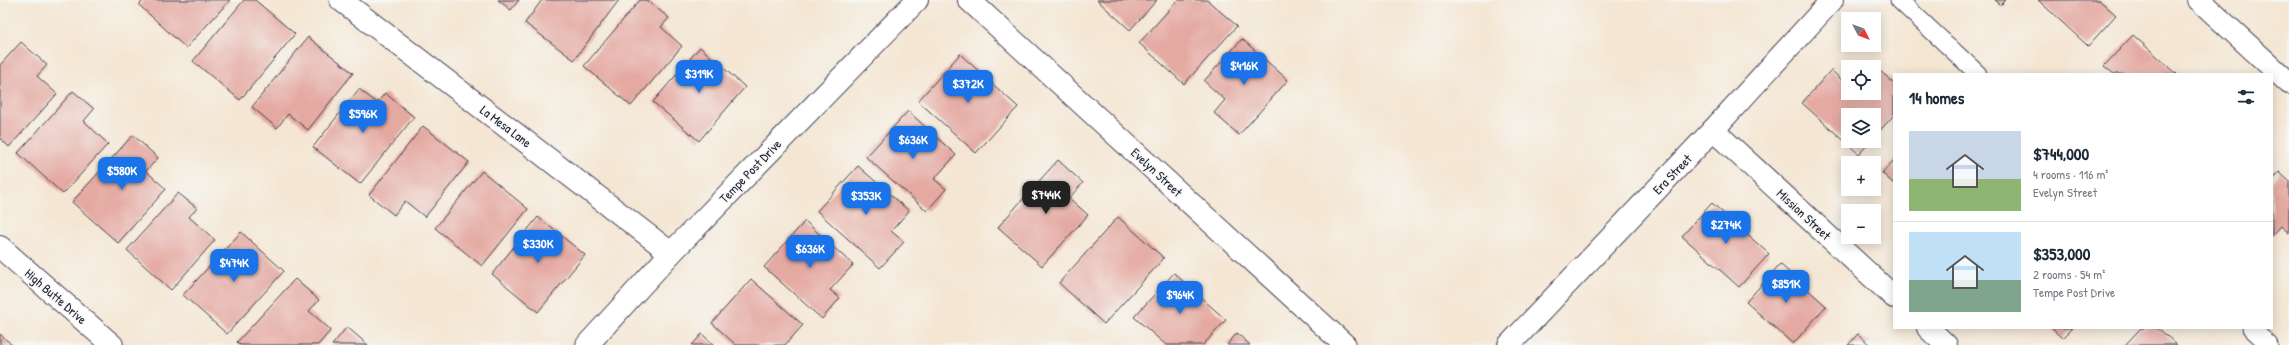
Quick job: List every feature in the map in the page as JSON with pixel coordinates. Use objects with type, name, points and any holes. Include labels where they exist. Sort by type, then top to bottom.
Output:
[{"type":"street","name":"La Mesa Lane","points":[[341,0],[671,253]]},
{"type":"street","name":"Tempe Post Drive","points":[[587,345],[671,253],[917,0]]},
{"type":"street","name":"Evelyn Street","points":[[969,0],[1345,345]]},
{"type":"street","name":"Era Street","points":[[1509,345],[1713,130],[1832,0]]},
{"type":"street","points":[[2199,0],[2289,83]]},
{"type":"street","name":"Mission Street","points":[[1713,130],[1893,296]]},
{"type":"street","name":"High Butte Drive","points":[[0,247],[112,345]]},
{"type":"street","points":[[1929,329],[1946,345]]},
{"type":"lane","points":[[1899,0],[1977,73]]},
{"type":"lane","points":[[2252,329],[2269,345]]},
{"type":"building","points":[[144,0],[230,0],[186,48],[139,5]]},
{"type":"building","points":[[244,0],[255,0],[295,34],[240,100],[193,61]]},
{"type":"building","points":[[498,0],[519,0],[511,10]]},
{"type":"building","points":[[542,0],[619,0],[574,60],[525,23]]},
{"type":"building","points":[[640,0],[647,0],[669,18],[661,27],[682,46],[631,106],[584,66]]},
{"type":"building","points":[[1097,0],[1157,0],[1130,30]]},
{"type":"building","points":[[1178,0],[1207,0],[1237,26],[1184,84],[1139,43]]},
{"type":"building","points":[[1995,0],[2006,0],[2001,5]]},
{"type":"building","points":[[2038,0],[2099,0],[2116,15],[2088,46]]},
{"type":"building","points":[[2133,35],[2176,73],[2113,73],[2104,66]]},
{"type":"building","points":[[308,37],[353,73],[308,130],[288,114],[277,128],[252,107]]},
{"type":"building","points":[[1242,39],[1288,80],[1239,135],[1214,113],[1225,100],[1204,81]]},
{"type":"building","points":[[21,42],[47,65],[37,76],[57,94],[9,147],[0,138],[0,65]]},
{"type":"building","points":[[700,47],[745,87],[699,141],[653,102]]},
{"type":"building","points":[[960,54],[1018,107],[976,153],[918,101]]},
{"type":"building","points":[[1831,70],[1841,79],[1841,100],[1881,100],[1881,72],[1893,82],[1893,116],[1881,129],[1881,108],[1841,108],[1841,138],[1802,103]]},
{"type":"building","points":[[359,89],[377,103],[385,93],[414,117],[360,184],[313,147]]},
{"type":"building","points":[[73,91],[94,109],[84,121],[108,144],[63,194],[18,153]]},
{"type":"building","points":[[908,111],[956,155],[934,179],[946,189],[927,211],[866,157]]},
{"type":"building","points":[[423,126],[469,162],[425,217],[405,201],[394,215],[369,195]]},
{"type":"building","points":[[133,135],[158,158],[146,171],[166,189],[118,243],[72,202]]},
{"type":"building","points":[[1852,148],[1865,148],[1859,154]]},
{"type":"building","points":[[1058,160],[1083,183],[1069,198],[1088,215],[1042,266],[998,227]]},
{"type":"building","points":[[1893,161],[1893,183],[1882,173]]},
{"type":"building","points":[[858,166],[909,211],[891,231],[904,242],[880,268],[817,211]]},
{"type":"building","points":[[482,171],[528,209],[482,266],[435,228]]},
{"type":"building","points":[[2279,172],[2289,181],[2289,233],[2281,226],[2273,235],[2273,180]]},
{"type":"building","points":[[178,193],[197,208],[189,217],[215,240],[171,290],[127,250]]},
{"type":"building","points":[[1712,203],[1769,254],[1739,287],[1682,236]]},
{"type":"building","points":[[538,217],[585,255],[538,312],[492,274]]},
{"type":"building","points":[[1118,217],[1164,258],[1104,324],[1059,283]]},
{"type":"building","points":[[805,221],[853,265],[830,290],[840,298],[822,319],[764,267]]},
{"type":"building","points":[[241,232],[284,271],[227,334],[183,295]]},
{"type":"building","points":[[1780,264],[1826,306],[1793,344],[1746,302]]},
{"type":"building","points":[[1174,273],[1226,320],[1203,345],[1166,345],[1134,317]]},
{"type":"building","points":[[295,279],[319,300],[309,311],[331,330],[318,345],[240,345],[237,342]]},
{"type":"building","points":[[751,279],[803,325],[785,345],[736,345],[712,323]]},
{"type":"building","points":[[347,327],[368,345],[332,345]]},
{"type":"building","points":[[2052,329],[2071,329],[2062,338]]},
{"type":"building","points":[[2140,329],[2159,329],[2177,345],[2125,345]]},
{"type":"building","points":[[1237,333],[1250,345],[1227,345]]},
{"type":"building","points":[[0,334],[12,345],[0,345]]},
{"type":"building","points":[[702,334],[714,345],[692,345]]},
{"type":"building","points":[[1858,334],[1870,345],[1848,345]]}]
